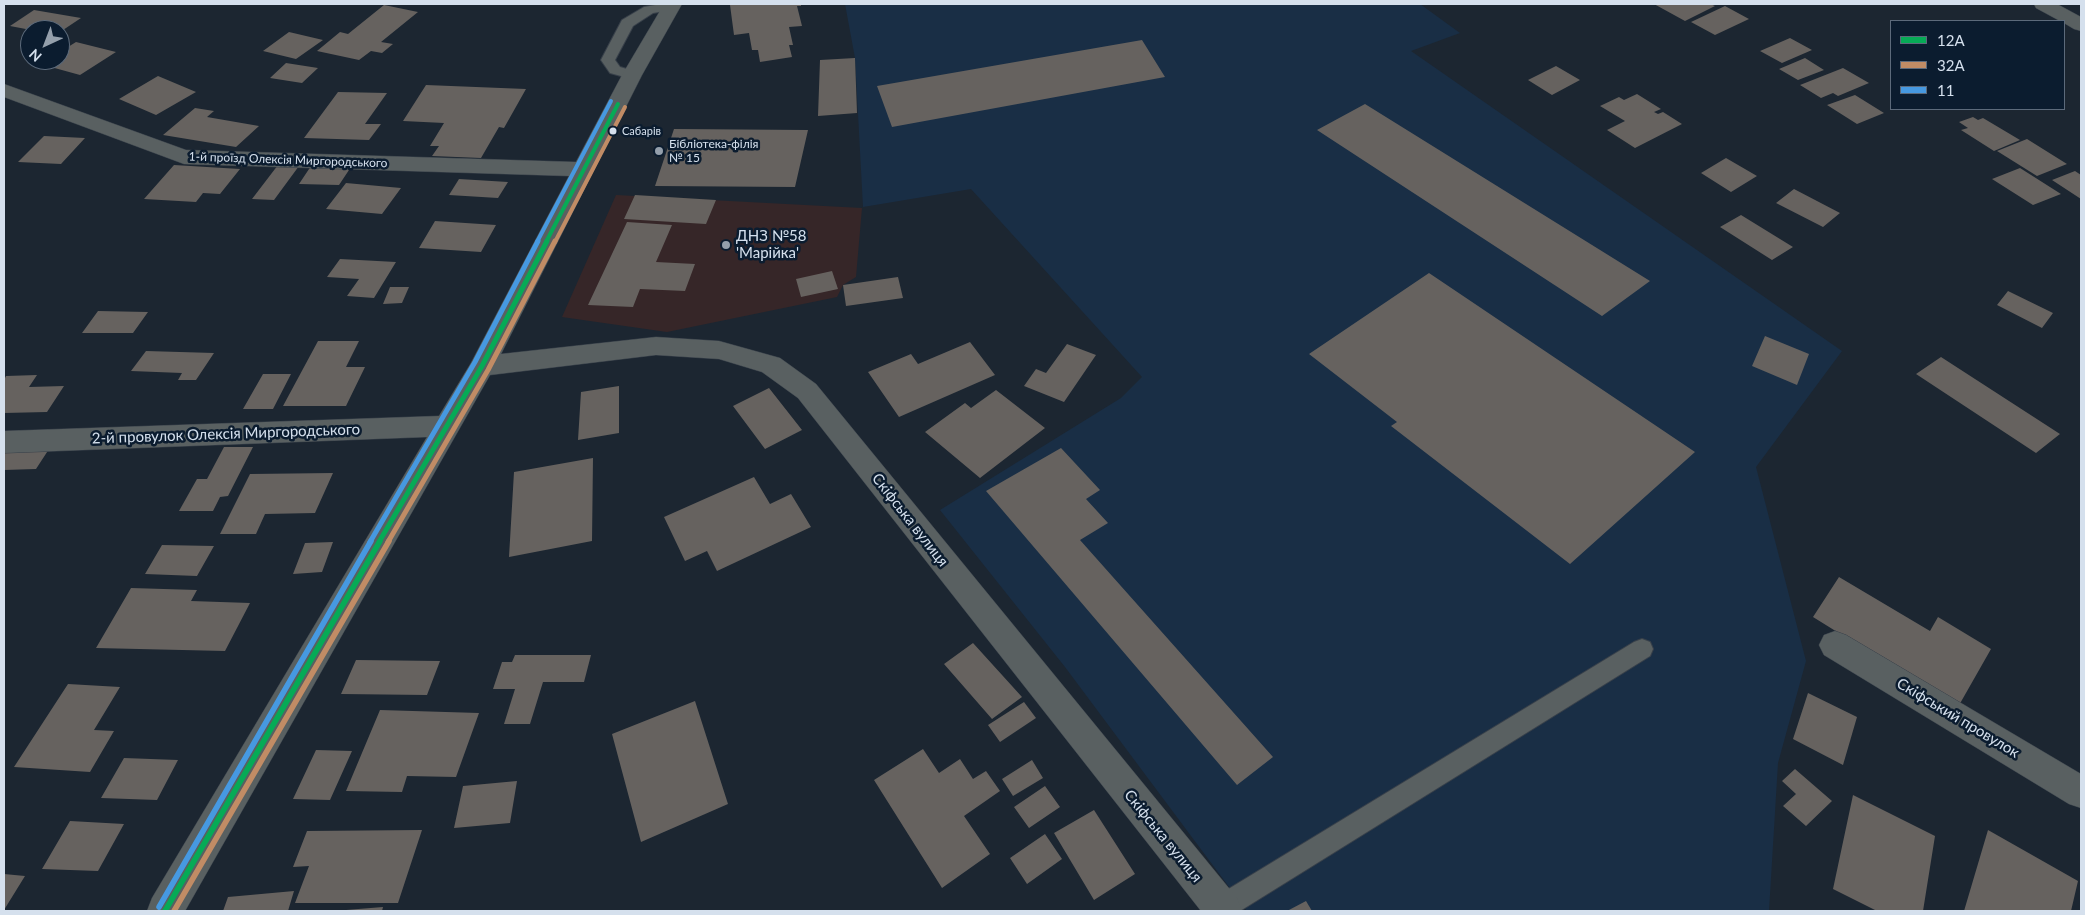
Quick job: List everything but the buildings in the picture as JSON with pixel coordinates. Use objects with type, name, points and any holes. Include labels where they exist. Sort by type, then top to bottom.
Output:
[{"type":"street","points":[[2042,4],[2081,25]]},
{"type":"street","points":[[165,911],[482,366],[632,75],[672,5]]},
{"type":"street","name":"1-й проїзд Олексія Миргородського","points":[[4,90],[184,157],[584,169]]},
{"type":"street","name":"Скіфська вулиця","points":[[482,366],[656,346],[719,350],[771,365],[807,391],[1037,680],[1223,909]]},
{"type":"street","name":"2-й провулок Олексія Миргородського","points":[[4,442],[447,426]]},
{"type":"street","name":"Скіфський провулок","points":[[1835,645],[2081,792]]},
{"type":"lane","points":[[632,75],[615,70],[608,60],[626,23],[649,10],[672,5]]},
{"type":"lane","points":[[1223,909],[1642,649]]},
{"type":"shaded area","points":[[845,4],[1420,4],[1460,33],[1411,51],[1842,351],[1756,467],[1806,661],[1778,763],[1769,911],[1247,911],[1065,667],[940,510],[1121,398],[1142,377],[971,189],[863,207],[855,58]]},
{"type":"shaded area","name":"ДНЗ №58 'Марійка'","points":[[616,195],[862,208],[856,277],[843,285],[837,297],[667,332],[562,317]]},
{"type":"transit line","name":"11","points":[[159,907],[475,362],[611,101]]},
{"type":"transit line","name":"12А","points":[[165,911],[482,366],[618,104]]},
{"type":"transit line","name":"32А","points":[[174,911],[488,370],[625,107]]},
{"type":"place","name":"Сабарів","points":[[613,131]]},
{"type":"place","name":"Бібліотека-філія № 15","points":[[659,151]]},
{"type":"place","name":"ДНЗ №58 'Марійка'","points":[[726,245]]}]
